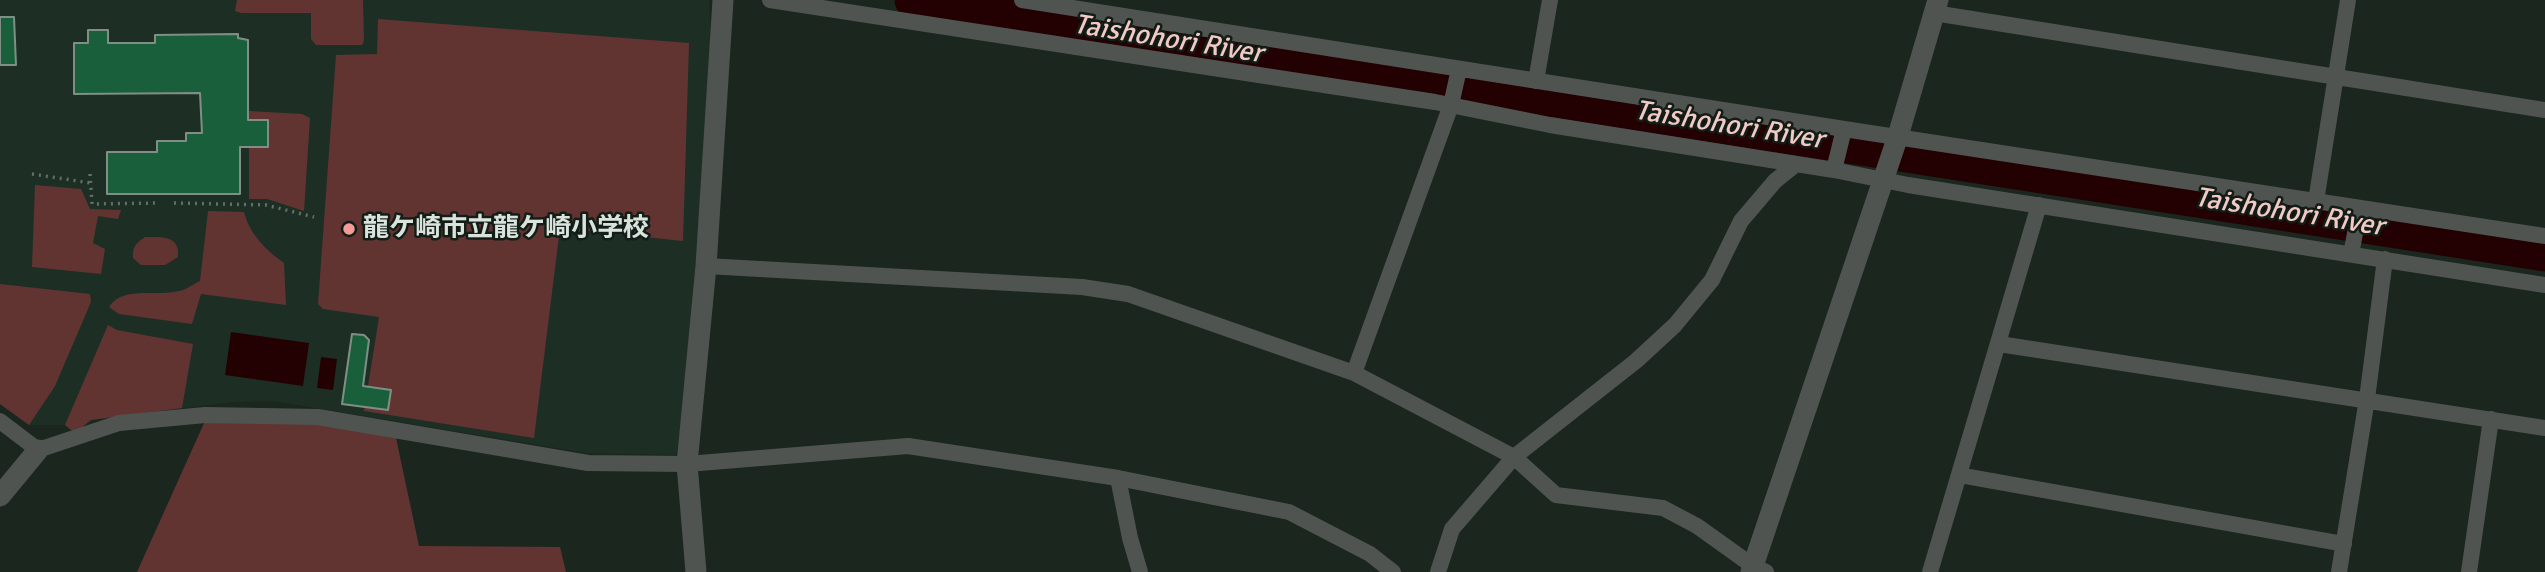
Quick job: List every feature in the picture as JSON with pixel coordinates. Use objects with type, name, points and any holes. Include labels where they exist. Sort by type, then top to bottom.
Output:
[{"type":"street","points":[[696,572],[687,464],[706,265],[723,0]]},
{"type":"street","points":[[770,0],[1452,103],[1550,125],[1795,165],[1835,167],[1883,180],[2039,205],[2352,250],[2385,259],[2545,285]]},
{"type":"street","points":[[1023,0],[1102,6],[1458,72],[1536,81],[1898,136],[2316,201],[2359,211],[2545,236]]},
{"type":"street","points":[[1536,81],[1550,0]]},
{"type":"street","points":[[2316,201],[2348,0]]},
{"type":"street","points":[[706,265],[1082,287],[1128,294],[1354,373],[1514,457],[1556,495],[1663,508],[1698,526],[1757,570],[1898,136],[1936,7],[2335,78],[2545,110]]},
{"type":"street","points":[[1354,373],[1452,103],[1458,72]]},
{"type":"street","points":[[1835,167],[1844,129]]},
{"type":"street","points":[[1438,572],[1452,529],[1514,457],[1636,361],[1675,325],[1712,280],[1741,221],[1775,181],[1795,165]]},
{"type":"street","points":[[1930,572],[2039,205]]},
{"type":"street","points":[[2352,250],[2359,211]]},
{"type":"street","points":[[2339,572],[2367,399],[2385,259]]},
{"type":"street","points":[[1999,344],[2545,428]]},
{"type":"street","points":[[0,496],[38,450],[120,423],[205,415],[318,417],[589,463],[687,464],[908,446],[1118,478],[1289,512],[1370,554],[1393,572]]},
{"type":"street","points":[[2469,572],[2491,419]]},
{"type":"street","points":[[0,421],[38,450]]},
{"type":"street","points":[[1959,475],[2344,544]]},
{"type":"street","points":[[1118,478],[1140,572]]},
{"type":"path","points":[[32,174],[91,183]]},
{"type":"path","points":[[90,174],[92,204],[157,203]]},
{"type":"path","points":[[174,203],[266,205],[314,217]]},
{"type":"shaded area","name":"龍ケ崎市立龍ケ崎小学校","points":[[0,0],[709,0],[712,58],[681,449],[675,455],[587,453],[274,401],[232,402],[91,420],[75,433],[65,425],[29,425],[0,404]]},
{"type":"shaded area","points":[[237,0],[363,0],[364,41],[362,45],[316,45],[311,39],[311,13],[241,13],[235,11]]},
{"type":"shaded area","points":[[378,19],[689,43],[683,241],[560,228],[534,438],[364,411],[379,317],[323,309],[318,304],[336,55],[377,54]]},
{"type":"shaded area","points":[[249,111],[302,114],[310,118],[304,211],[267,199],[249,199]]},
{"type":"shaded area","points":[[35,185],[81,189],[90,209],[121,210],[118,219],[98,216],[93,243],[105,249],[101,274],[32,267]]},
{"type":"shaded area","points":[[208,211],[244,212],[250,228],[260,241],[284,263],[286,305],[201,294],[192,324],[119,314],[109,307],[123,296],[170,293],[200,281]]},
{"type":"shaded area","points":[[145,237],[173,241],[178,257],[165,265],[141,265],[133,258],[133,251],[137,243]]},
{"type":"shaded area","points":[[0,284],[90,294],[91,302],[55,386],[29,425],[0,404]]},
{"type":"shaded area","points":[[108,325],[117,330],[193,344],[182,408],[91,420],[75,433],[65,425]]},
{"type":"shaded area","points":[[231,332],[309,343],[303,386],[225,375]]},
{"type":"shaded area","points":[[321,357],[337,359],[333,390],[317,388]]},
{"type":"shaded area","points":[[205,421],[328,423],[396,438],[419,546],[560,547],[566,572],[137,572]]},
{"type":"building","points":[[0,17],[14,17],[16,65],[0,65]]},
{"type":"building","points":[[88,30],[108,30],[108,43],[155,43],[155,35],[238,34],[238,38],[248,40],[248,120],[268,120],[268,147],[240,147],[240,194],[107,194],[107,152],[157,152],[157,141],[186,141],[186,133],[202,133],[200,93],[74,94],[74,43],[88,43]]},
{"type":"building","points":[[352,334],[364,335],[369,340],[363,386],[391,390],[388,410],[342,404]]},
{"type":"waterway","name":"Taishohori River","points":[[913,0],[2545,253]]},
{"type":"place","name":"龍ケ崎市立龍ケ崎小学校","points":[[349,229]]}]
